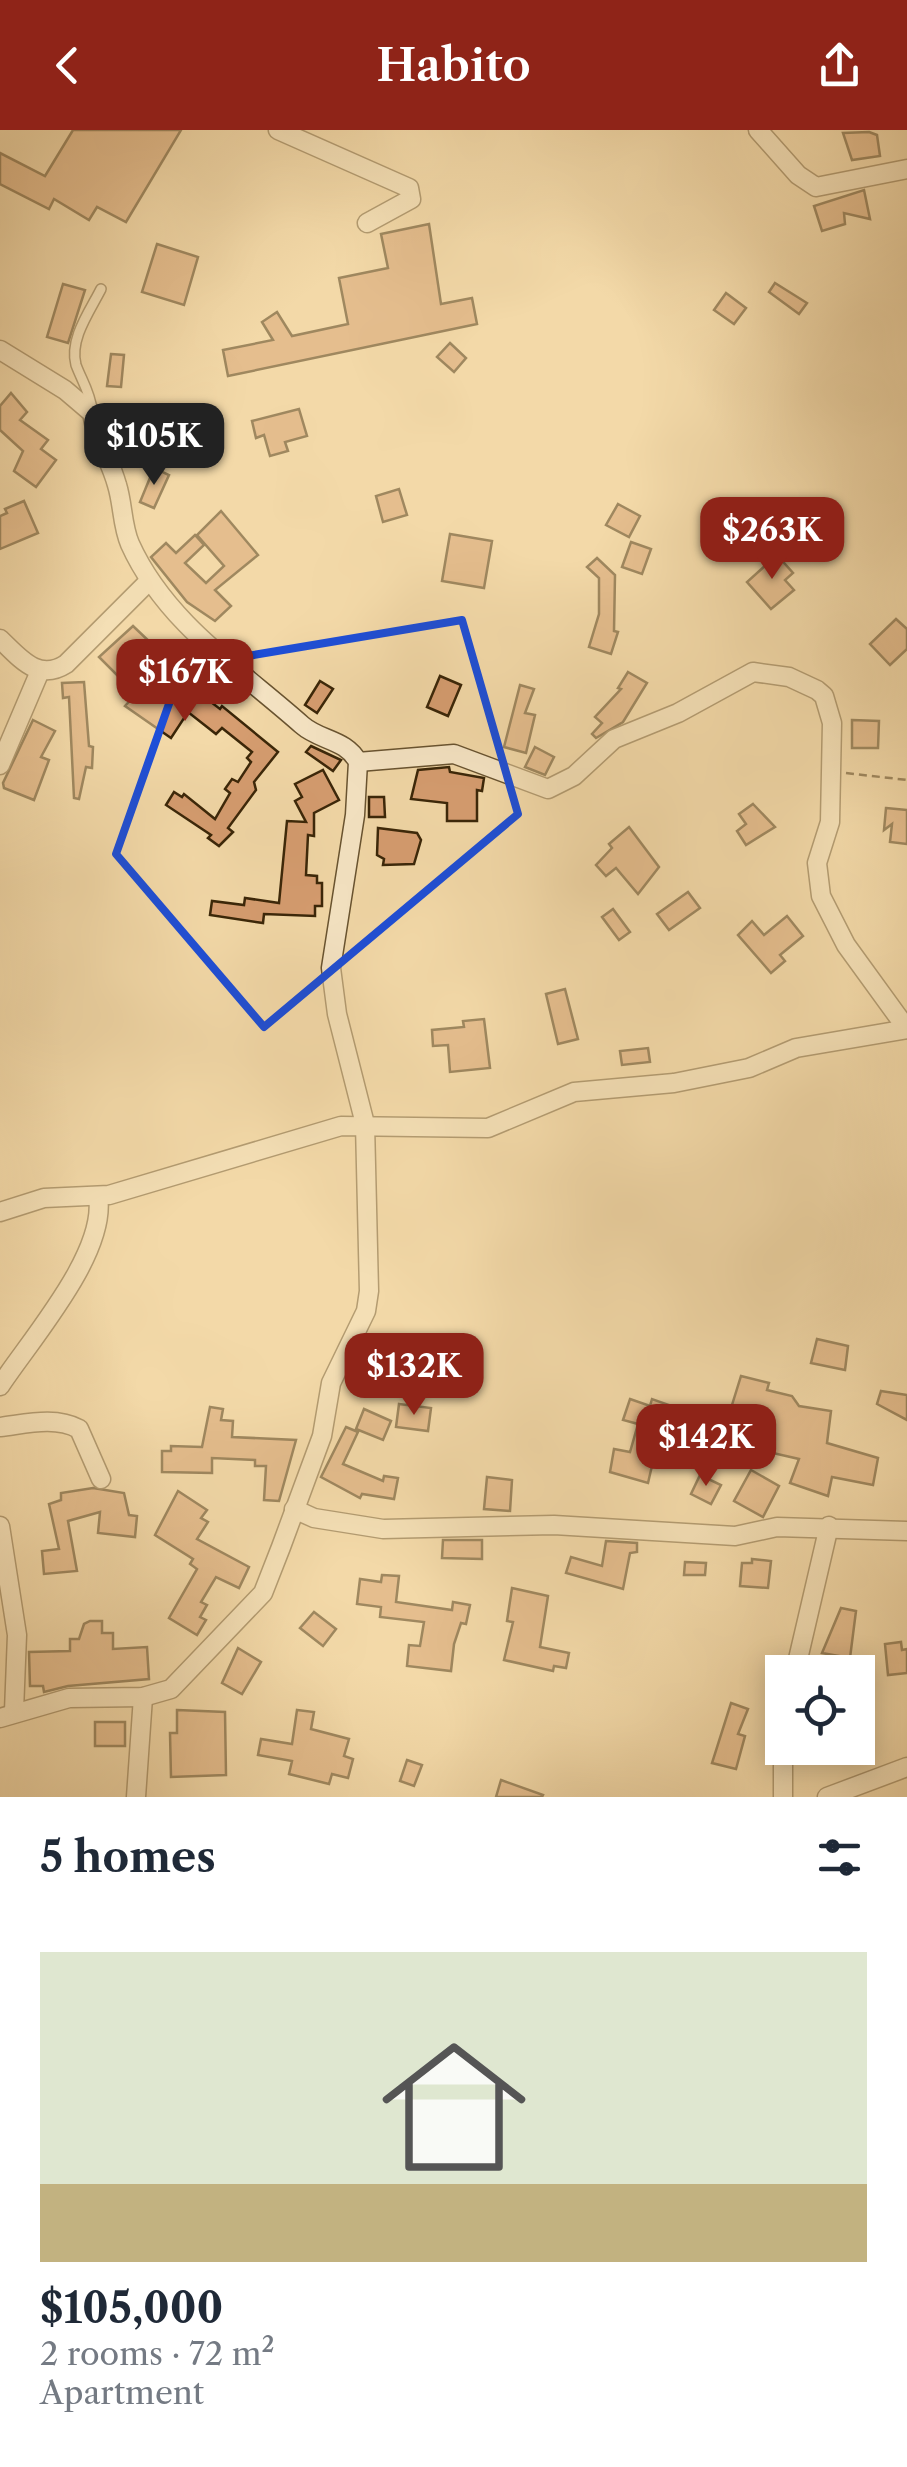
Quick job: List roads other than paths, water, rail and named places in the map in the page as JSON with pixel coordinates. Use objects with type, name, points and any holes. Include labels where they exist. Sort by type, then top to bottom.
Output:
[{"type":"street","points":[[278,130],[410,188],[411,199],[367,223]]},
{"type":"street","points":[[758,130],[798,175],[816,187],[907,169]]},
{"type":"street","points":[[0,350],[64,390],[92,413],[95,437],[109,462],[128,540],[150,581],[188,628],[310,732],[338,742],[358,762],[356,815],[330,968],[337,1014],[365,1124],[370,1264],[366,1311],[331,1382],[322,1436],[263,1593],[171,1689],[143,1697],[69,1698],[7,1714],[17,1635],[0,1526]]},
{"type":"street","points":[[0,764],[40,672],[66,664],[150,581]]},
{"type":"street","points":[[0,639],[40,672]]},
{"type":"street","points":[[0,1212],[44,1198],[98,1197],[234,1155],[365,1124],[488,1128],[574,1092],[674,1082],[749,1068],[796,1048],[907,1029],[824,908],[817,863],[830,822],[832,723],[824,696],[789,677],[767,672],[722,686],[678,713],[614,739],[574,776],[548,789],[454,754],[358,762]]},
{"type":"street","points":[[0,1386],[90,1248],[101,1214],[98,1197]]},
{"type":"street","points":[[0,1427],[46,1422],[72,1425],[78,1429],[100,1479]]},
{"type":"street","points":[[294,1510],[359,1528],[405,1530],[554,1525],[735,1536],[776,1527],[907,1531]]},
{"type":"street","points":[[799,1655],[829,1526]]},
{"type":"street","points":[[136,1797],[143,1697]]},
{"type":"street","points":[[783,1797],[784,1765]]},
{"type":"street","points":[[826,1797],[907,1767]]},
{"type":"lane","points":[[92,413],[90,395],[75,362],[74,343],[101,289]]},
{"type":"lane","points":[[109,462],[187,453]]}]
